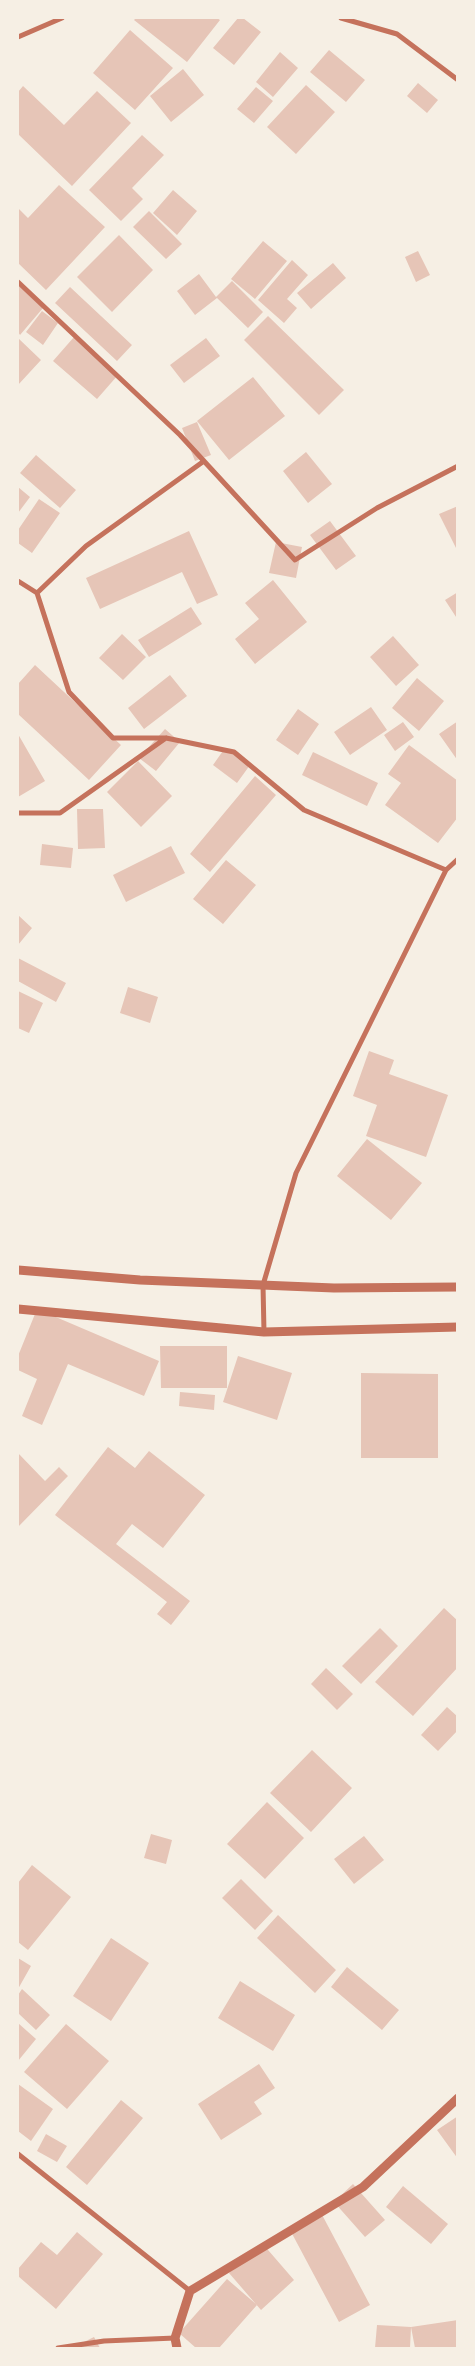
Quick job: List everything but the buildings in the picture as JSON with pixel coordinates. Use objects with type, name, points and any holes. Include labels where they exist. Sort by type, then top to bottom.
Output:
[{"type":"street","points":[[18,37],[62,18]]},
{"type":"street","points":[[341,18],[398,34],[458,80]]},
{"type":"street","points":[[18,282],[180,435],[295,560],[377,508],[458,466]]},
{"type":"street","points":[[37,593],[86,546],[204,461]]},
{"type":"street","points":[[18,581],[37,593],[68,692],[113,738],[166,738],[234,752],[304,810],[446,870]]},
{"type":"street","points":[[18,813],[60,813],[166,738]]},
{"type":"street","points":[[264,1332],[263,1285],[296,1173],[446,870],[458,859]]},
{"type":"street","points":[[18,1270],[140,1280],[334,1288],[458,1287]]},
{"type":"street","points":[[18,1309],[264,1332],[458,1328]]},
{"type":"street","points":[[177,2348],[175,2338],[190,2291],[363,2187],[458,2098]]},
{"type":"street","points":[[18,2154],[190,2291]]},
{"type":"street","points":[[58,2348],[104,2341],[175,2338]]}]
